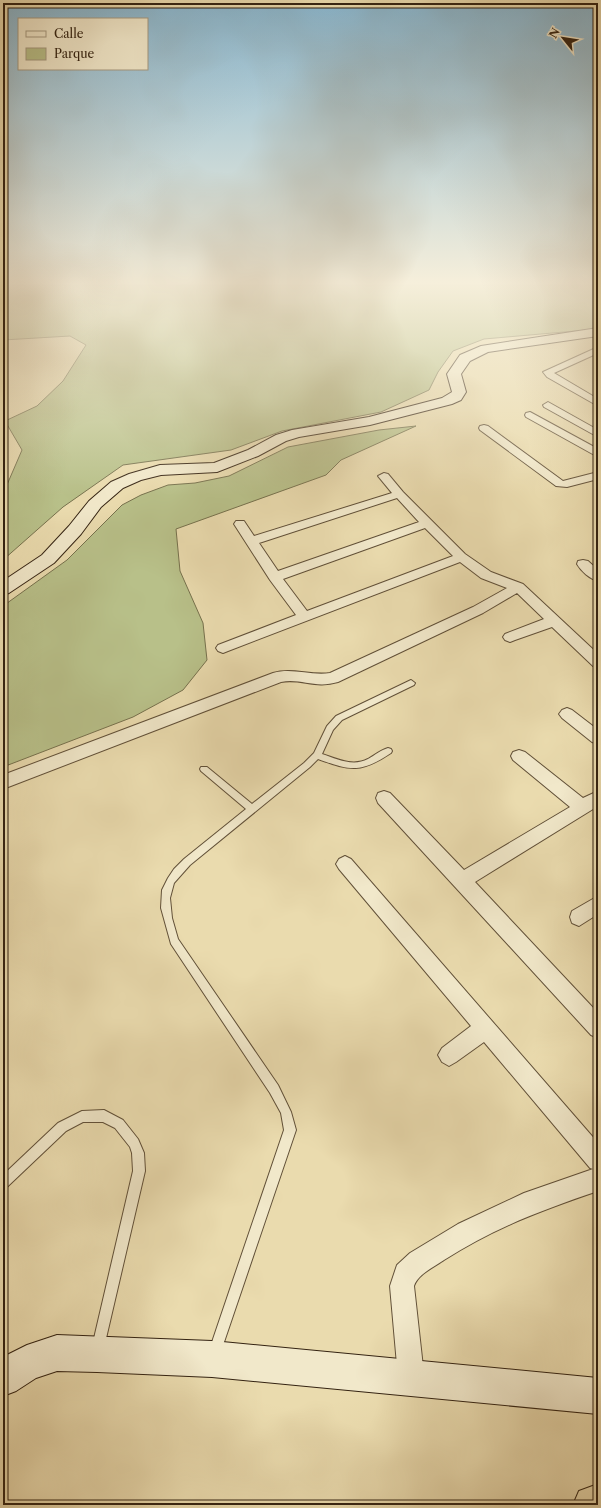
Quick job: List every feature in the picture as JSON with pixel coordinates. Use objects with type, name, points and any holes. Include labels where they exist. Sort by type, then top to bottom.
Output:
[{"type":"highway","points":[[593,1505],[598,1504]]},
{"type":"main road","points":[[3,589],[48,559],[75,530],[95,504],[117,485],[134,477],[160,470],[203,469],[218,467],[253,453],[281,438],[297,433],[370,421],[447,401],[456,397],[459,392],[454,374],[461,362],[468,355]]},
{"type":"main road","points":[[3,1378],[27,1363],[57,1353],[97,1354],[212,1359],[411,1376],[598,1396]]},
{"type":"street","points":[[585,355],[548,372],[550,375],[598,403]]},
{"type":"street","points":[[587,355],[598,362]]},
{"type":"street","points":[[548,405],[598,434]]},
{"type":"street","points":[[530,415],[598,454]]},
{"type":"street","points":[[484,428],[562,484],[598,475]]},
{"type":"street","points":[[384,476],[399,494],[461,556],[486,575],[518,587],[598,662]]},
{"type":"street","points":[[252,541],[399,494]]},
{"type":"street","points":[[275,577],[427,523]]},
{"type":"street","points":[[240,524],[275,577],[305,617]]},
{"type":"street","points":[[223,648],[461,556]]},
{"type":"street","points":[[583,564],[598,577]]},
{"type":"street","points":[[3,782],[278,677],[288,675],[319,680],[333,678],[478,610],[518,587]]},
{"type":"street","points":[[510,637],[553,621]]},
{"type":"street","points":[[567,714],[598,738]]},
{"type":"street","points":[[519,756],[582,807]]},
{"type":"street","points":[[384,798],[462,880],[598,1028]]},
{"type":"street","points":[[462,880],[598,798]]},
{"type":"street","points":[[345,864],[598,1160]]},
{"type":"street","points":[[579,917],[598,904]]},
{"type":"street","points":[[449,1055],[485,1028]]},
{"type":"street","points":[[411,1376],[402,1286],[406,1274],[419,1262],[466,1232],[524,1205],[598,1179]]},
{"type":"lane","points":[[212,1359],[236,1293],[290,1130],[286,1112],[274,1088],[174,941],[167,916],[166,888],[174,874],[307,765],[317,755],[330,728],[339,718],[411,683]]},
{"type":"lane","points":[[317,755],[348,766],[360,766],[376,759],[388,751]]},
{"type":"lane","points":[[204,769],[252,809]]},
{"type":"lane","points":[[3,1183],[62,1127],[82,1117],[104,1116],[119,1124],[134,1143],[138,1153],[139,1171],[97,1354]]},
{"type":"green space","points":[[79,355],[450,355],[438,372],[429,390],[381,412],[282,431],[231,450],[123,465],[63,507],[3,560],[3,494],[22,450],[5,421],[37,406],[63,381]]},
{"type":"green space","points":[[416,426],[341,460],[326,475],[176,529],[180,571],[203,623],[207,660],[183,690],[133,717],[3,767],[3,606],[67,560],[122,505],[141,495],[168,485],[195,483],[229,476],[288,447],[379,430]]}]
